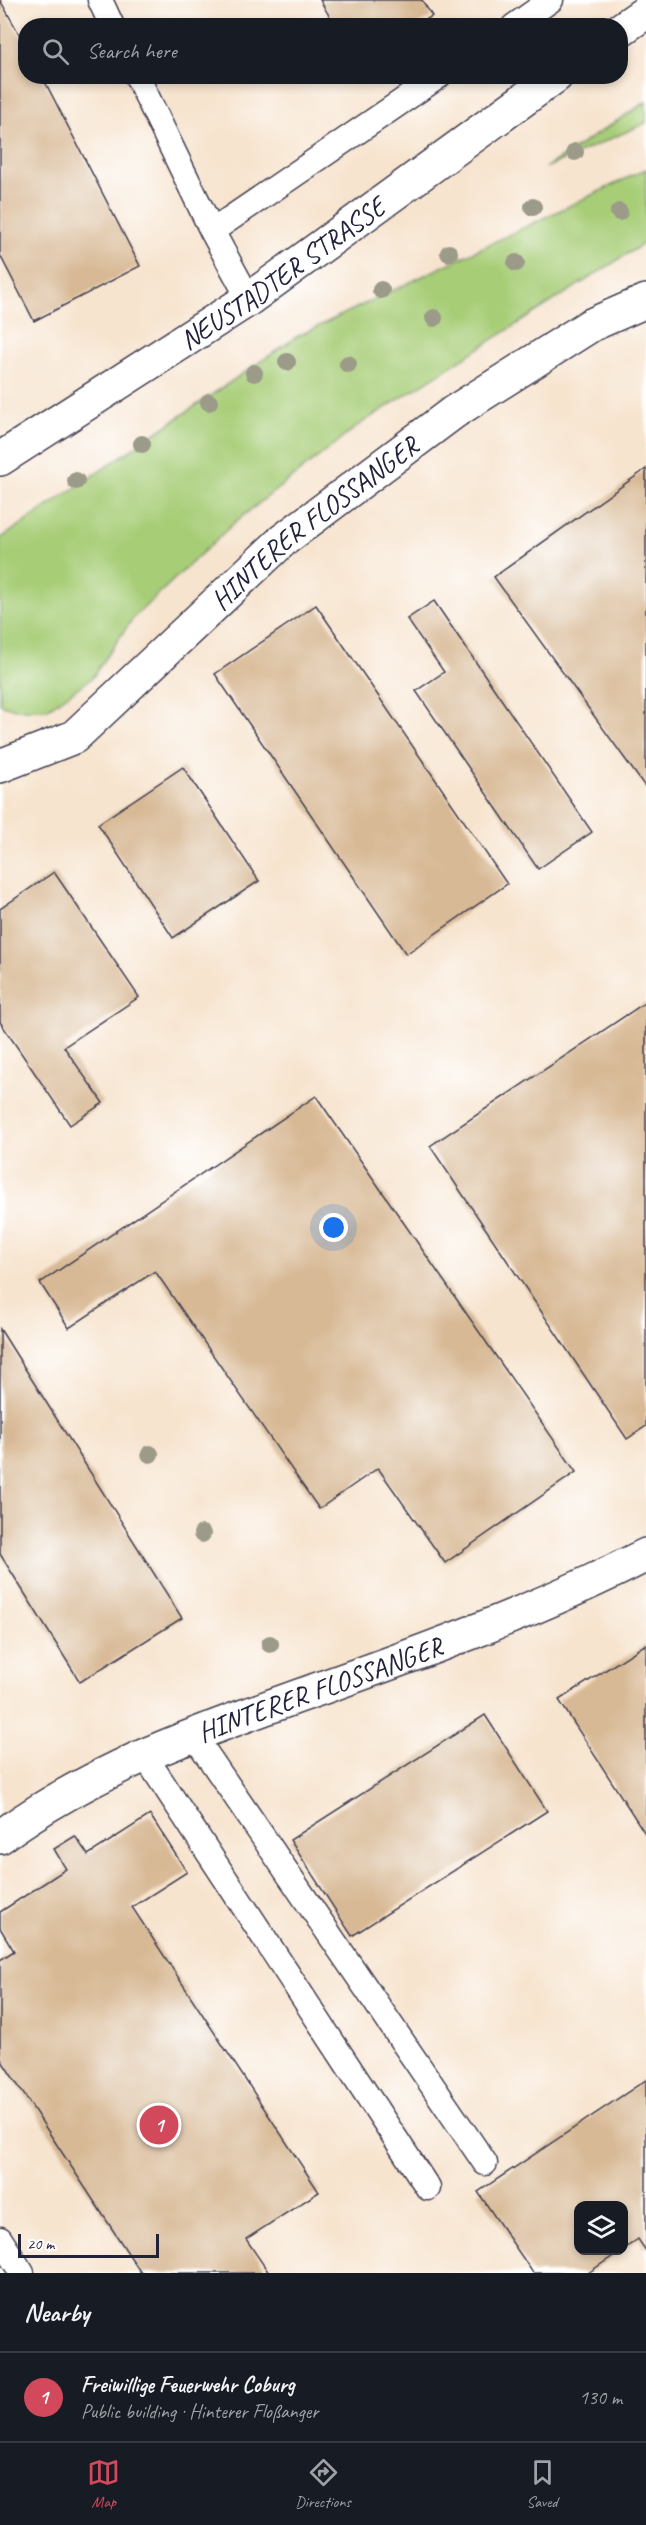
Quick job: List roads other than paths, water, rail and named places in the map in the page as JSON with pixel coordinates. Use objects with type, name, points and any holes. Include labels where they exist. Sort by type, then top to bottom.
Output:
[{"type":"street","points":[[628,25],[646,12]]},
{"type":"street","name":"NEUSTADTER STRASSE","points":[[0,459],[249,299],[545,84]]},
{"type":"street","name":"HINTERER FLOSSANGER","points":[[0,766],[74,737],[282,541],[454,412],[591,326],[646,301]]},
{"type":"street","name":"HINTERER FLOSSANGER","points":[[0,1837],[85,1782],[143,1754],[466,1636],[572,1593],[646,1555]]},
{"type":"lane","points":[[100,0],[108,18]]},
{"type":"lane","points":[[525,18],[551,0]]},
{"type":"lane","points":[[141,84],[212,231],[249,299]]},
{"type":"lane","points":[[212,231],[427,84]]},
{"type":"lane","points":[[193,1734],[485,2163]]},
{"type":"lane","points":[[143,1754],[428,2188]]},
{"type":"lane","points":[[0,2239],[22,2273]]},
{"type":"place","name":"Freiwillige Feuerwehr Coburg","points":[[159,2125]]}]
